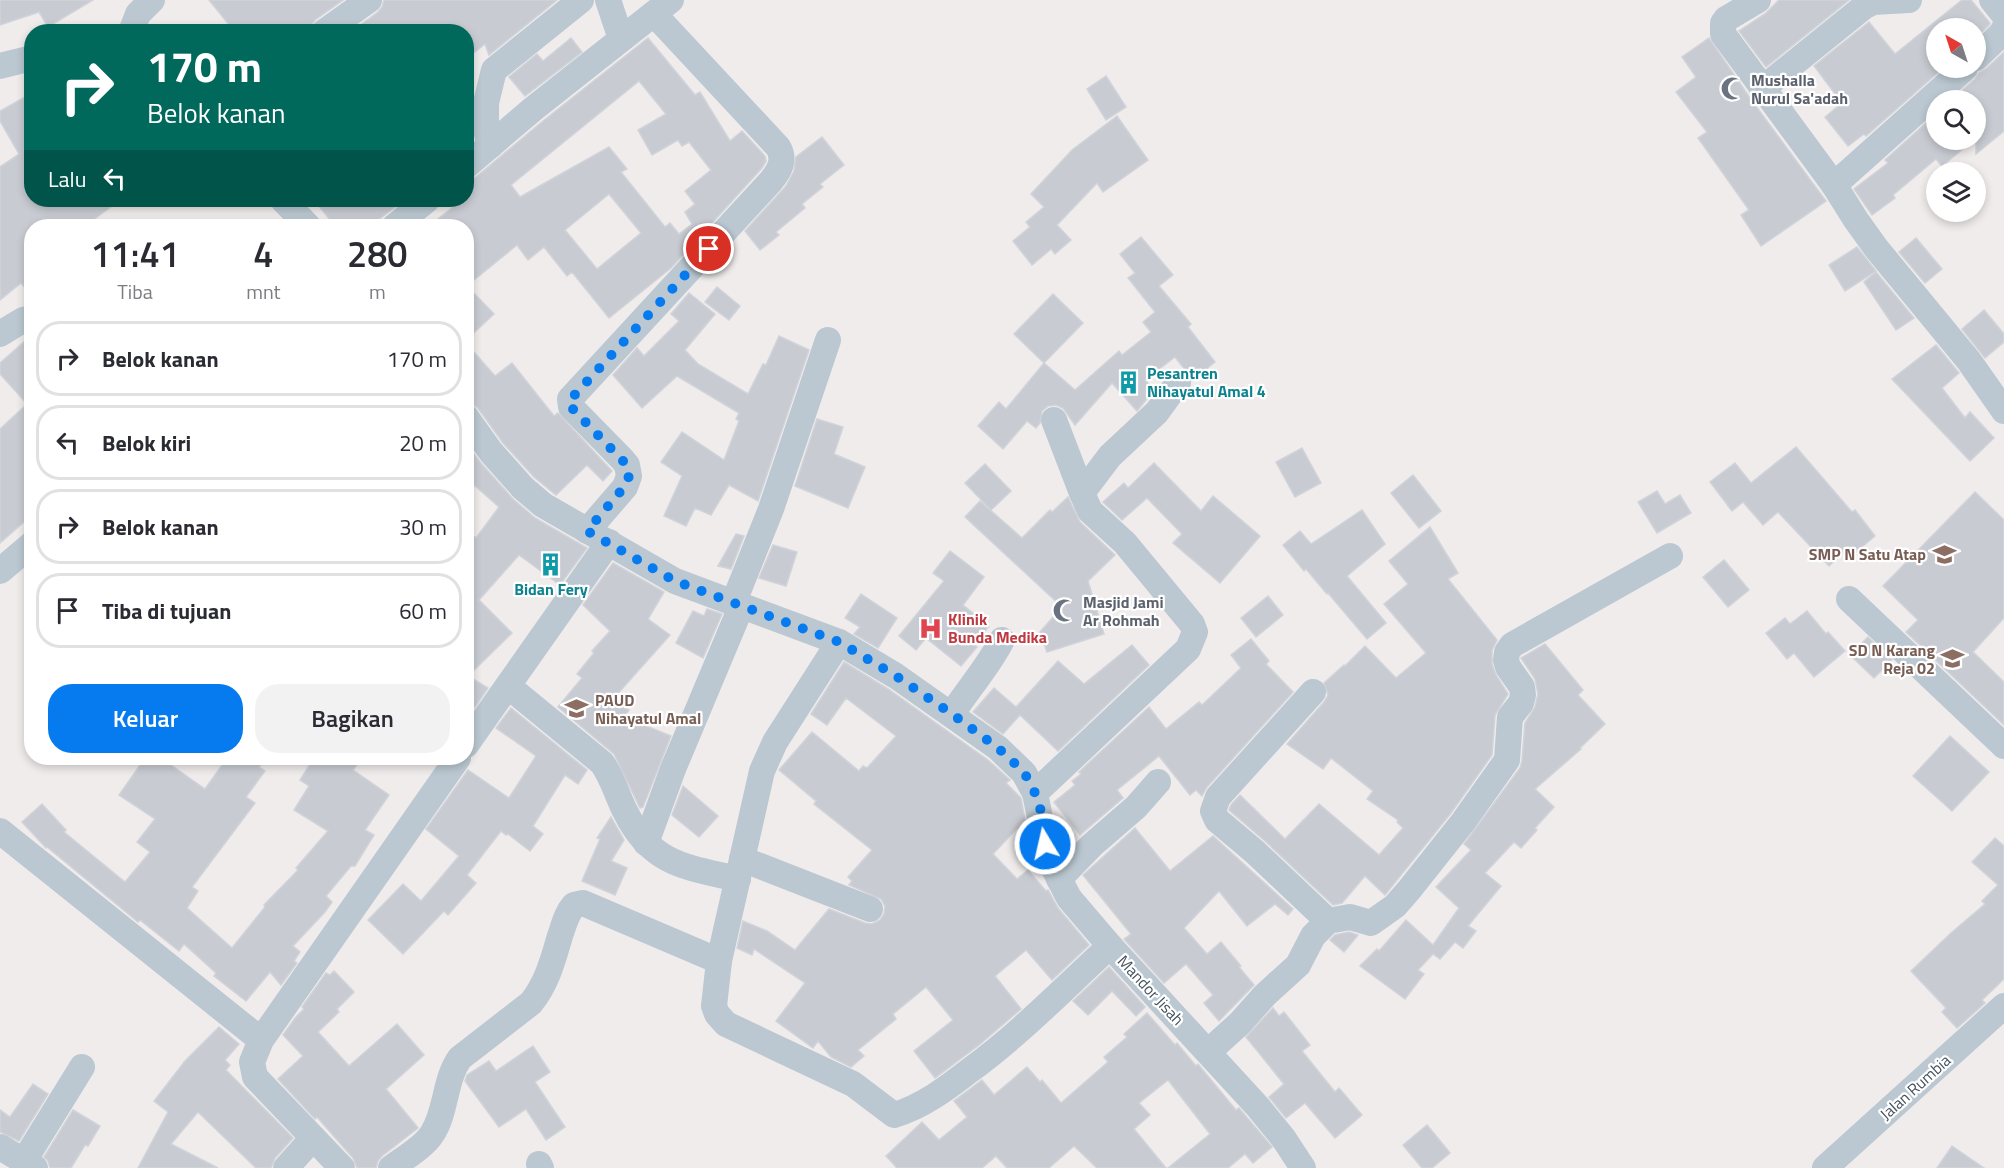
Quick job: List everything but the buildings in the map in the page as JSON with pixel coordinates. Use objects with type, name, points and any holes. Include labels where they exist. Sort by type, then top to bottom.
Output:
[{"type":"street","points":[[134,24],[138,14],[152,0]]},
{"type":"street","points":[[335,24],[369,0]]},
{"type":"street","points":[[490,146],[485,111],[494,70],[581,0]]},
{"type":"street","points":[[608,0],[621,39]]},
{"type":"street","points":[[1758,0],[1726,19],[1723,34],[1834,185],[1876,248],[1969,361],[2004,411]]},
{"type":"street","points":[[1762,89],[1865,6],[1873,2],[1909,0]]},
{"type":"street","points":[[1992,0],[2004,15]]},
{"type":"street","points":[[474,159],[662,7],[778,147],[782,160],[771,182],[570,399],[571,407],[621,459],[629,476],[598,536],[508,686],[474,734]]},
{"type":"street","points":[[1986,48],[2004,28]]},
{"type":"street","points":[[0,66],[24,60]]},
{"type":"street","points":[[1834,185],[1954,78]]},
{"type":"street","points":[[290,207],[301,219]]},
{"type":"street","points":[[404,219],[418,207]]},
{"type":"street","points":[[0,334],[24,320]]},
{"type":"street","points":[[646,843],[737,606],[828,340]]},
{"type":"street","points":[[1082,493],[1110,456],[1157,412],[1178,383]]},
{"type":"street","points":[[1035,793],[1188,649],[1195,632],[1192,624],[1125,543],[1090,511],[1054,420]]},
{"type":"street","name":"Mandor Jisah","points":[[474,429],[491,453],[523,488],[543,505],[675,581],[737,606],[839,642],[896,676],[998,748],[1024,772],[1035,793],[1048,857],[1069,898],[1258,1107],[1284,1139],[1303,1168]]},
{"type":"street","points":[[0,571],[24,551]]},
{"type":"street","points":[[1208,1052],[1298,965],[1313,936],[1328,921],[1350,917],[1371,923],[1395,906],[1463,822],[1507,760],[1510,717],[1521,703],[1523,695],[1522,687],[1508,667],[1506,660],[1507,652],[1512,645],[1670,556]]},
{"type":"street","points":[[1849,599],[2004,747]]},
{"type":"street","points":[[952,714],[972,683],[991,661],[1002,640]]},
{"type":"street","points":[[839,642],[767,756],[719,962],[714,1006],[717,1014],[726,1024],[853,1084],[894,1115],[946,1089],[998,1050],[1046,1008],[1110,946]]},
{"type":"street","points":[[508,686],[602,763],[611,776],[627,815],[646,843],[662,857],[684,867],[740,869],[870,909]]},
{"type":"street","points":[[1313,692],[1218,797],[1213,811],[1217,820],[1255,852],[1328,921]]},
{"type":"street","points":[[342,1168],[255,1077],[252,1062],[261,1040],[453,765]]},
{"type":"street","points":[[1059,879],[1092,845],[1137,807],[1158,782]]},
{"type":"street","points":[[0,831],[261,1040]]},
{"type":"street","points":[[391,1168],[432,1136],[442,1112],[452,1068],[460,1058],[531,1003],[540,992],[567,916],[574,905],[583,903],[719,962]]},
{"type":"street","name":"Jalan Rumbia","points":[[1825,1168],[2004,1006]]},
{"type":"street","points":[[0,1148],[29,1165],[82,1067]]},
{"type":"street","points":[[286,1168],[313,1138]]},
{"type":"place","name":"Mushalla Nurul Sa'adah","points":[[1733,89]]},
{"type":"place","name":"Pesantren Nihayatul Amal 4","points":[[1129,382]]},
{"type":"place","name":"SMP N Satu Atap","points":[[1944,554]]},
{"type":"place","name":"Bidan Fery","points":[[551,564]]},
{"type":"place","name":"Masjid Jami Ar Rohmah","points":[[1065,611]]},
{"type":"place","name":"Klinik Bunda Medika","points":[[930,628]]},
{"type":"place","name":"SD N Karang Reja 02","points":[[1953,659]]},
{"type":"place","name":"PAUD Nihayatul Amal","points":[[577,709]]},
{"type":"route","points":[[709,249],[569,401],[571,407],[627,465],[629,476],[625,486],[587,531],[675,581],[839,642],[896,676],[952,714],[998,748],[1024,772],[1040,807],[1045,844]]}]
